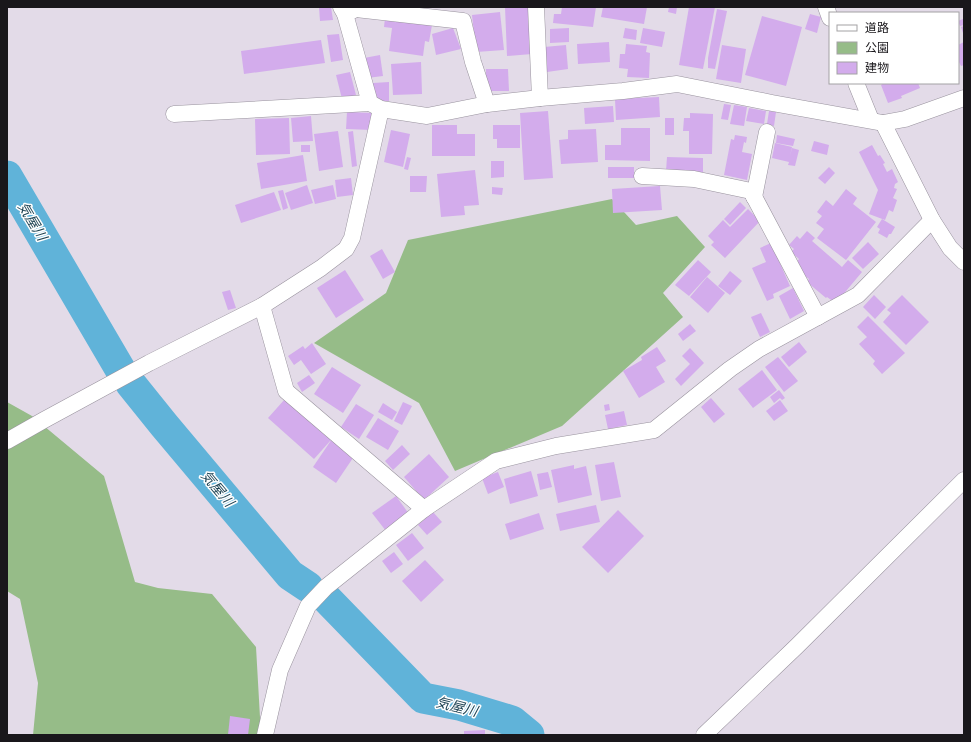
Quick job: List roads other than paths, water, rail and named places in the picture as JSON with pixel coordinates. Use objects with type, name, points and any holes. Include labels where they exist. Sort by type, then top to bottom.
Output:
[{"type":"street","points":[[536,7],[540,98]]},
{"type":"street","points":[[7,441],[149,363],[262,306],[321,268],[346,249],[352,238],[375,106],[343,10],[356,9],[463,21],[473,62],[487,104]]},
{"type":"street","points":[[174,114],[375,106],[427,116],[487,104],[623,91],[676,84],[877,122],[905,119],[964,98]]},
{"type":"street","points":[[857,84],[932,220],[950,248],[964,262]]},
{"type":"street","points":[[754,197],[767,132]]},
{"type":"street","points":[[642,176],[694,179],[751,190],[818,317]]},
{"type":"street","points":[[265,735],[280,670],[308,606],[326,587],[424,509],[496,461],[556,446],[654,430],[730,369],[759,349],[858,295],[932,220]]},
{"type":"street","points":[[262,306],[286,391],[424,509]]},
{"type":"street","points":[[704,735],[797,646],[964,480]]},
{"type":"waterway","name":"気屋川","points":[[7,176],[120,369]]},
{"type":"waterway","name":"気屋川","points":[[131,384],[290,575],[308,587]]},
{"type":"waterway","name":"気屋川","points":[[326,598],[423,698],[459,705],[512,721],[529,735]]}]
